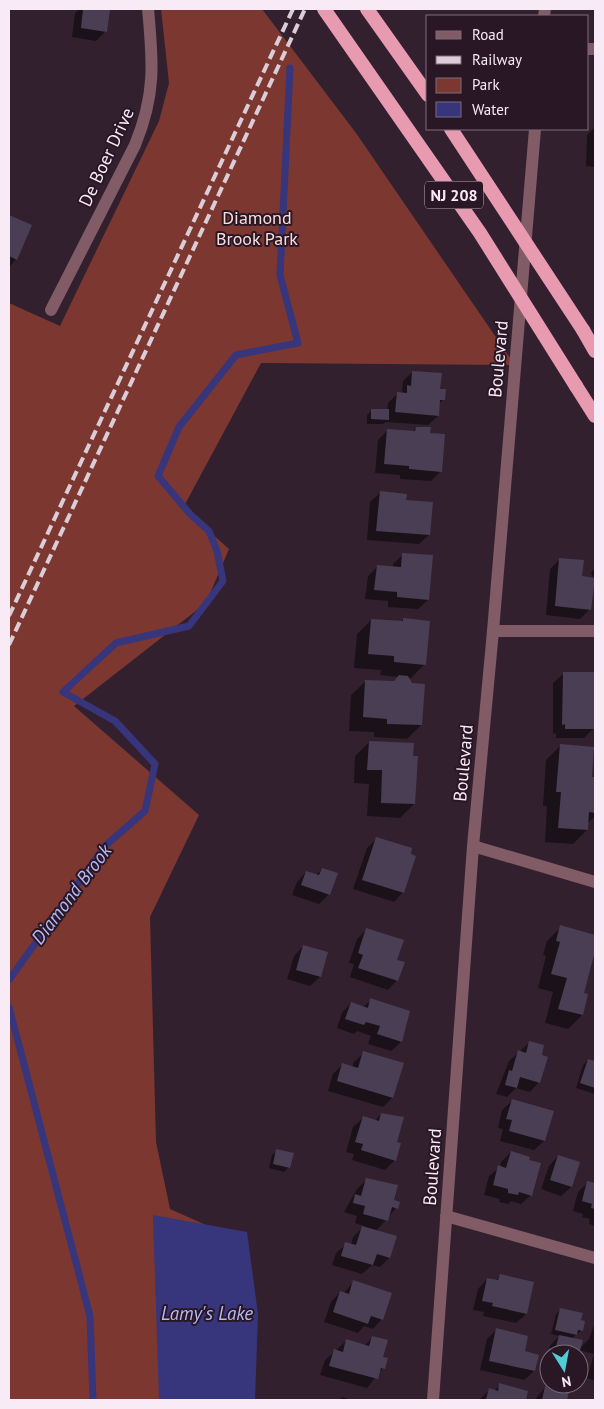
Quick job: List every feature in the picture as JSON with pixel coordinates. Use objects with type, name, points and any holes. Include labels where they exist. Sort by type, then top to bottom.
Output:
[{"type":"highway","name":"NJ 208","points":[[324,9],[480,233],[595,416]]},
{"type":"highway","points":[[367,9],[426,92]]},
{"type":"highway","name":"NJ 208","points":[[452,130],[595,351]]},
{"type":"street","name":"De Boer Drive","points":[[51,310],[145,121],[151,97],[153,75],[148,9]]},
{"type":"street","name":"Boulevard","points":[[433,1400],[473,846],[535,130]]},
{"type":"street","points":[[493,631],[595,631]]},
{"type":"street","points":[[473,846],[595,882]]},
{"type":"street","points":[[446,1216],[595,1258]]},
{"type":"green space","name":"Diamond Brook Park","points":[[161,9],[262,9],[356,133],[515,365],[261,363],[183,508],[229,549],[206,603],[74,706],[199,815],[150,917],[156,1142],[170,1209],[242,1241],[255,1400],[9,1400],[9,303],[60,326],[159,121],[169,83]]},
{"type":"water","name":"Lamy's Lake","points":[[153,1215],[247,1232],[258,1314],[255,1400],[159,1400]]},
{"type":"building","points":[[83,9],[110,9],[107,32],[81,28]]},
{"type":"building","points":[[9,215],[32,225],[17,260],[9,256]]},
{"type":"building","points":[[412,371],[442,373],[440,389],[446,389],[445,400],[440,400],[439,416],[395,412],[397,392],[407,393],[407,385],[411,386]]},
{"type":"building","points":[[371,409],[389,409],[389,420],[371,419]]},
{"type":"building","points":[[416,427],[431,427],[430,433],[445,434],[442,472],[409,469],[409,466],[384,464],[387,429],[415,431]]},
{"type":"building","points":[[380,491],[407,494],[406,500],[433,502],[430,535],[376,531]]},
{"type":"building","points":[[402,553],[433,555],[429,600],[397,597],[397,592],[374,590],[377,565],[401,567]]},
{"type":"building","points":[[559,558],[584,560],[582,576],[595,578],[591,610],[555,606]]},
{"type":"building","points":[[403,618],[430,621],[426,665],[394,662],[394,656],[368,654],[371,619],[403,621]]},
{"type":"building","points":[[563,672],[595,672],[595,729],[565,729],[565,724],[562,725]]},
{"type":"building","points":[[399,675],[408,676],[412,683],[425,684],[422,725],[387,724],[387,719],[363,717],[365,680],[394,681]]},
{"type":"building","points":[[369,741],[414,743],[413,756],[418,756],[415,804],[381,803],[382,770],[367,770]]},
{"type":"building","points":[[560,744],[594,747],[592,777],[595,777],[595,813],[589,812],[588,830],[558,828],[561,792],[556,792]]},
{"type":"building","points":[[376,837],[412,848],[411,854],[416,856],[404,893],[362,880]]},
{"type":"building","points":[[322,868],[338,873],[330,895],[301,885],[306,871],[319,875]]},
{"type":"building","points":[[560,925],[595,935],[595,951],[584,993],[588,994],[583,1015],[558,1009],[567,978],[551,974],[560,942],[556,941]]},
{"type":"building","points":[[366,928],[404,940],[397,960],[405,962],[398,981],[358,968],[363,955],[358,953]]},
{"type":"building","points":[[303,945],[328,952],[321,977],[296,970]]},
{"type":"building","points":[[370,998],[410,1011],[402,1042],[377,1034],[380,1026],[366,1022],[364,1025],[345,1019],[351,1002],[368,1008]]},
{"type":"building","points":[[529,1041],[544,1045],[542,1055],[548,1057],[540,1083],[520,1077],[517,1088],[505,1085],[509,1070],[512,1071],[518,1050],[526,1053]]},
{"type":"building","points":[[363,1051],[404,1063],[393,1098],[337,1081],[342,1063],[358,1068]]},
{"type":"building","points":[[588,1059],[595,1061],[595,1088],[580,1083]]},
{"type":"building","points":[[512,1099],[554,1111],[545,1141],[509,1131],[512,1120],[506,1119]]},
{"type":"building","points":[[381,1113],[404,1117],[397,1142],[401,1143],[396,1161],[361,1150],[363,1144],[355,1142],[363,1116],[379,1121]]},
{"type":"building","points":[[276,1149],[294,1153],[290,1168],[273,1164]]},
{"type":"building","points":[[511,1151],[530,1157],[529,1160],[541,1163],[532,1196],[519,1192],[518,1195],[508,1193],[508,1189],[493,1185],[498,1165],[506,1168]]},
{"type":"building","points":[[558,1155],[580,1162],[572,1187],[550,1180]]},
{"type":"building","points":[[366,1178],[398,1185],[394,1200],[400,1202],[398,1209],[392,1207],[388,1221],[363,1214],[365,1206],[353,1203],[355,1194],[361,1196]]},
{"type":"building","points":[[587,1181],[595,1183],[595,1209],[591,1208],[592,1204],[582,1201]]},
{"type":"building","points":[[362,1226],[397,1236],[390,1258],[377,1254],[373,1265],[341,1256],[345,1242],[356,1245]]},
{"type":"building","points":[[500,1274],[534,1282],[527,1314],[492,1306],[493,1303],[482,1301],[487,1278],[498,1280]]},
{"type":"building","points":[[353,1280],[392,1293],[383,1320],[371,1316],[368,1324],[333,1312],[340,1291],[349,1294]]},
{"type":"building","points":[[560,1308],[583,1313],[581,1320],[585,1321],[583,1331],[578,1330],[577,1335],[555,1330]]},
{"type":"building","points":[[496,1328],[528,1336],[525,1351],[539,1355],[535,1371],[489,1361]]},
{"type":"building","points":[[559,1335],[583,1340],[582,1344],[557,1344]]},
{"type":"building","points":[[372,1336],[388,1340],[383,1357],[388,1358],[385,1369],[381,1368],[378,1379],[329,1366],[334,1349],[343,1352],[346,1339],[369,1346]]},
{"type":"building","points":[[499,1383],[528,1391],[526,1400],[486,1399],[489,1388],[498,1391]]},
{"type":"building","points":[[543,1394],[568,1394],[567,1400],[542,1400]]},
{"type":"waterway","name":"Diamond Brook","points":[[9,980],[105,846],[145,811],[155,764],[115,721],[63,692],[116,643],[189,626],[223,581],[217,551],[209,531],[190,514],[158,476],[179,427],[236,355],[298,343],[280,275],[290,68]]},
{"type":"waterway","name":"Diamond Brook","points":[[9,1007],[90,1316],[93,1400]]},
{"type":"railway","points":[[9,616],[293,9]]},
{"type":"railway","points":[[9,645],[305,9]]}]
